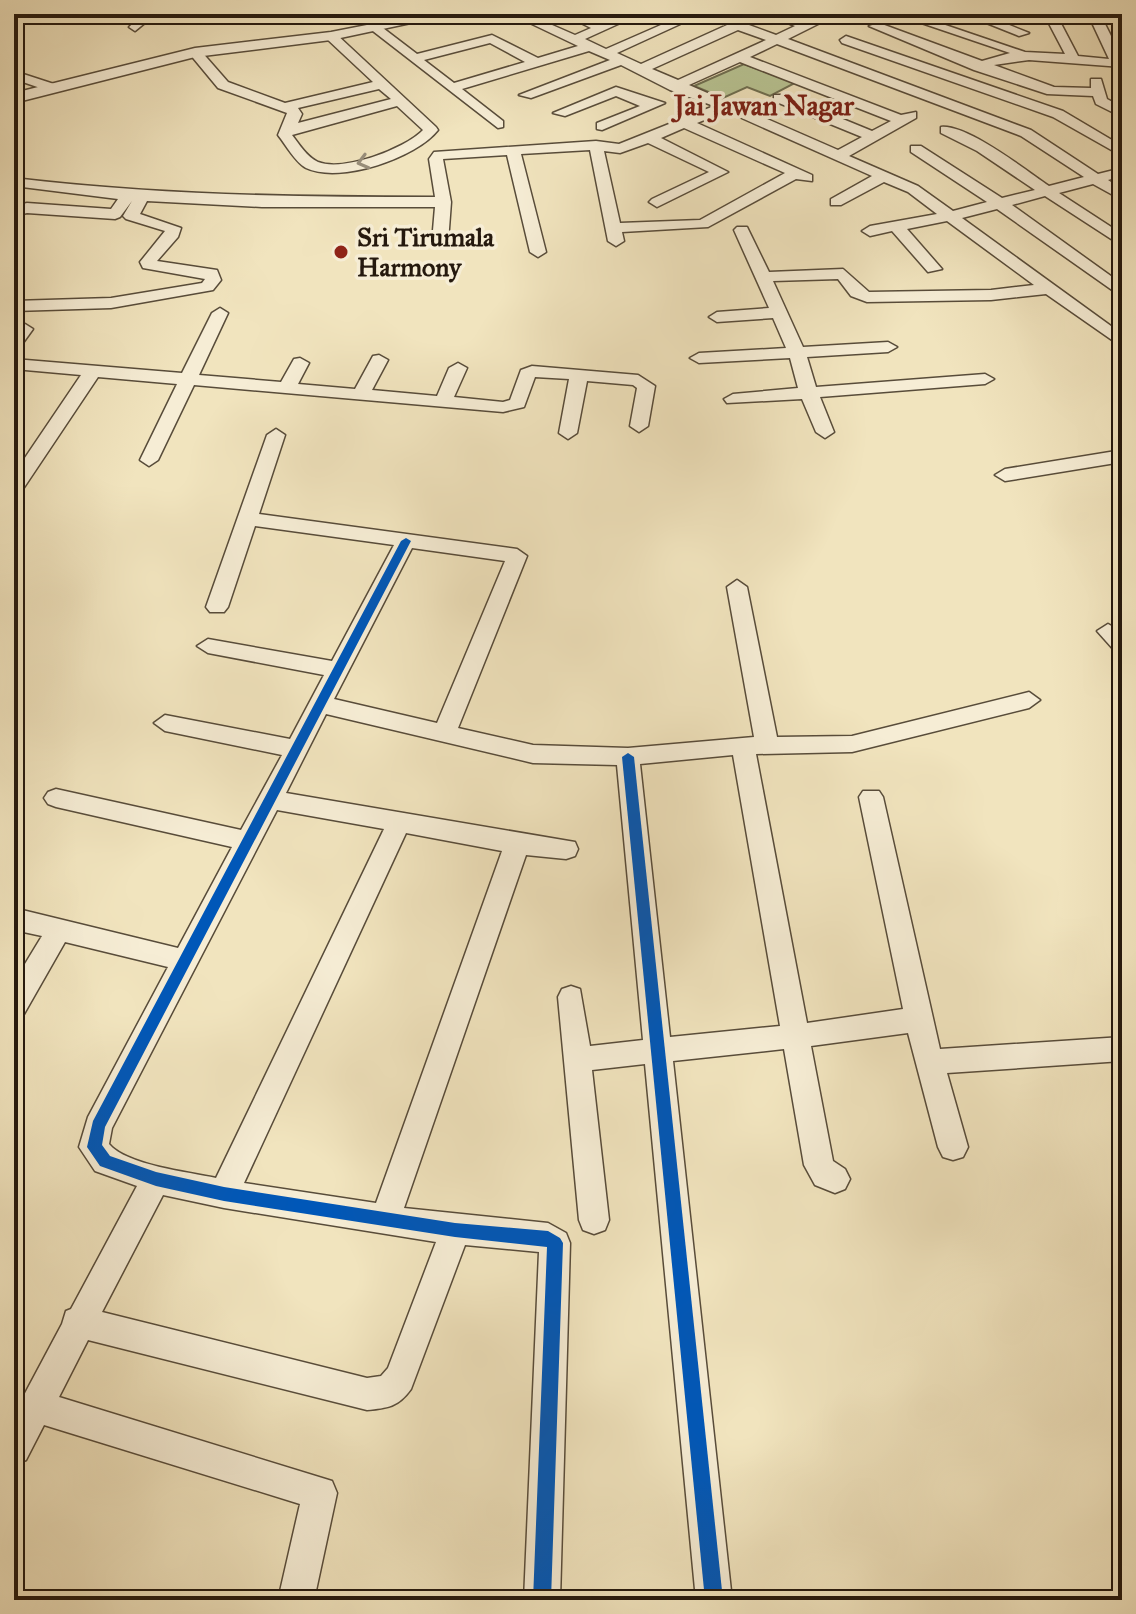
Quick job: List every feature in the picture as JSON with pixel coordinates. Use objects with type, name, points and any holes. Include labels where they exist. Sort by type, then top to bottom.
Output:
[{"type":"street","points":[[135,27],[136,21],[142,19],[186,14]]},
{"type":"street","points":[[14,98],[195,53],[331,36],[446,14]]},
{"type":"street","points":[[569,14],[601,28]]},
{"type":"street","points":[[573,40],[634,14]]},
{"type":"street","points":[[605,54],[696,14]]},
{"type":"street","points":[[708,14],[1026,133],[1122,196]]},
{"type":"street","points":[[773,14],[806,26]]},
{"type":"street","points":[[602,126],[652,106],[739,57],[832,14]]},
{"type":"street","points":[[814,55],[901,14],[1019,54],[1075,62],[1120,63],[1094,14]]},
{"type":"street","points":[[970,14],[1023,33]]},
{"type":"street","points":[[1014,14],[1023,33],[1019,54]]},
{"type":"street","points":[[1050,14],[1075,62]]},
{"type":"street","points":[[526,15],[639,70],[886,175],[951,216],[1045,289],[1122,342]]},
{"type":"street","points":[[639,70],[736,26]]},
{"type":"street","points":[[875,26],[1052,91],[1101,92]]},
{"type":"street","points":[[375,28],[498,124]]},
{"type":"street","points":[[195,53],[223,85],[285,107],[295,114],[285,135],[310,163],[321,168],[353,166],[415,148],[426,140],[431,130],[331,36]]},
{"type":"street","points":[[413,59],[492,39],[538,63]]},
{"type":"street","points":[[846,40],[1058,114],[1122,152]]},
{"type":"street","points":[[454,87],[588,47]]},
{"type":"street","points":[[840,155],[902,120],[984,64],[1019,54]]},
{"type":"street","points":[[739,57],[902,120]]},
{"type":"street","points":[[526,95],[620,61]]},
{"type":"street","points":[[1096,63],[1088,67],[1101,92],[1101,101],[1122,113]]},
{"type":"street","points":[[14,75],[52,88]]},
{"type":"street","points":[[583,75],[652,106]]},
{"type":"street","points":[[285,107],[382,84]]},
{"type":"street","points":[[742,115],[807,84]]},
{"type":"street","points":[[560,113],[616,91]]},
{"type":"street","points":[[779,98],[872,136]]},
{"type":"street","points":[[286,130],[400,101]]},
{"type":"street","points":[[440,242],[443,202],[436,159],[439,155],[596,145],[620,149],[724,107]]},
{"type":"street","points":[[596,145],[615,236],[703,224],[803,176],[685,123]]},
{"type":"street","points":[[946,130],[982,148],[1122,241]]},
{"type":"street","points":[[650,138],[721,172]]},
{"type":"street","points":[[513,149],[538,252]]},
{"type":"street","points":[[916,149],[999,203],[1122,292]]},
{"type":"street","points":[[657,202],[755,155]]},
{"type":"street","points":[[870,231],[951,216],[1122,172]]},
{"type":"street","points":[[836,202],[886,175]]},
{"type":"street","points":[[14,182],[135,196],[262,202],[443,202]]},
{"type":"street","points":[[123,215],[135,196]]},
{"type":"street","points":[[14,211],[27,208],[123,215],[173,228],[173,234],[148,262],[149,265],[211,273],[213,280],[207,287],[111,303],[14,306]]},
{"type":"street","points":[[896,226],[934,269]]},
{"type":"street","points":[[742,230],[797,352],[808,391],[825,432]]},
{"type":"street","points":[[764,277],[843,274],[857,293],[867,297],[991,295],[1045,289]]},
{"type":"street","points":[[717,317],[780,312]]},
{"type":"street","points":[[149,460],[220,313]]},
{"type":"street","points":[[699,358],[888,347]]},
{"type":"street","points":[[361,395],[379,360]]},
{"type":"street","points":[[287,388],[300,363]]},
{"type":"street","points":[[14,364],[512,407],[518,403],[527,374],[532,371],[579,374],[645,382],[639,426]]},
{"type":"street","points":[[443,402],[458,368]]},
{"type":"street","points":[[14,488],[93,371]]},
{"type":"street","points":[[568,433],[579,374]]},
{"type":"street","points":[[733,399],[985,379]]},
{"type":"street","points":[[217,607],[276,435]]},
{"type":"street","points":[[1005,475],[1122,456]]},
{"type":"street","points":[[245,518],[517,556],[444,733]]},
{"type":"street","points":[[406,541],[183,960],[98,1126],[94,1147],[105,1161],[156,1179],[224,1194],[455,1230],[548,1238],[555,1243],[542,1600]]},
{"type":"street","points":[[737,587],[755,746],[796,1036],[819,1165],[825,1175],[835,1179]]},
{"type":"street","points":[[208,646],[337,670]]},
{"type":"street","points":[[319,704],[533,754],[628,757],[755,746],[864,742],[1029,700]]},
{"type":"street","points":[[165,723],[295,749]]},
{"type":"street","points":[[628,757],[714,1600]]},
{"type":"street","points":[[871,797],[919,1021],[953,1147]]},
{"type":"street","points":[[56,798],[246,841]]},
{"type":"street","points":[[269,799],[517,844],[566,849]]},
{"type":"street","points":[[224,1194],[399,823]]},
{"type":"street","points":[[385,1220],[517,844]]},
{"type":"street","points":[[14,919],[183,960]]},
{"type":"street","points":[[14,1006],[59,930]]},
{"type":"street","points":[[571,997],[594,1220]]},
{"type":"street","points":[[579,1059],[919,1021]]},
{"type":"street","points":[[930,1062],[1122,1049]]},
{"type":"street","points":[[14,1448],[77,1322],[156,1179]]},
{"type":"street","points":[[77,1322],[367,1394],[389,1392],[400,1378],[455,1230]]},
{"type":"street","points":[[35,1406],[320,1493],[296,1600]]},
{"type":"green space","points":[[744,64],[795,83],[770,96],[747,87],[723,98],[694,86]]},
{"type":"cycle path","points":[[406,541],[98,1126],[94,1147],[105,1161],[156,1179],[224,1194],[455,1230],[548,1238],[555,1243],[542,1600]]},
{"type":"cycle path","points":[[628,757],[714,1600]]},
{"type":"place","name":"Sri Tirumala Harmony","points":[[341,252]]},
{"type":"district","name":"Jai Jawan Nagar","points":[[764,105]]}]
